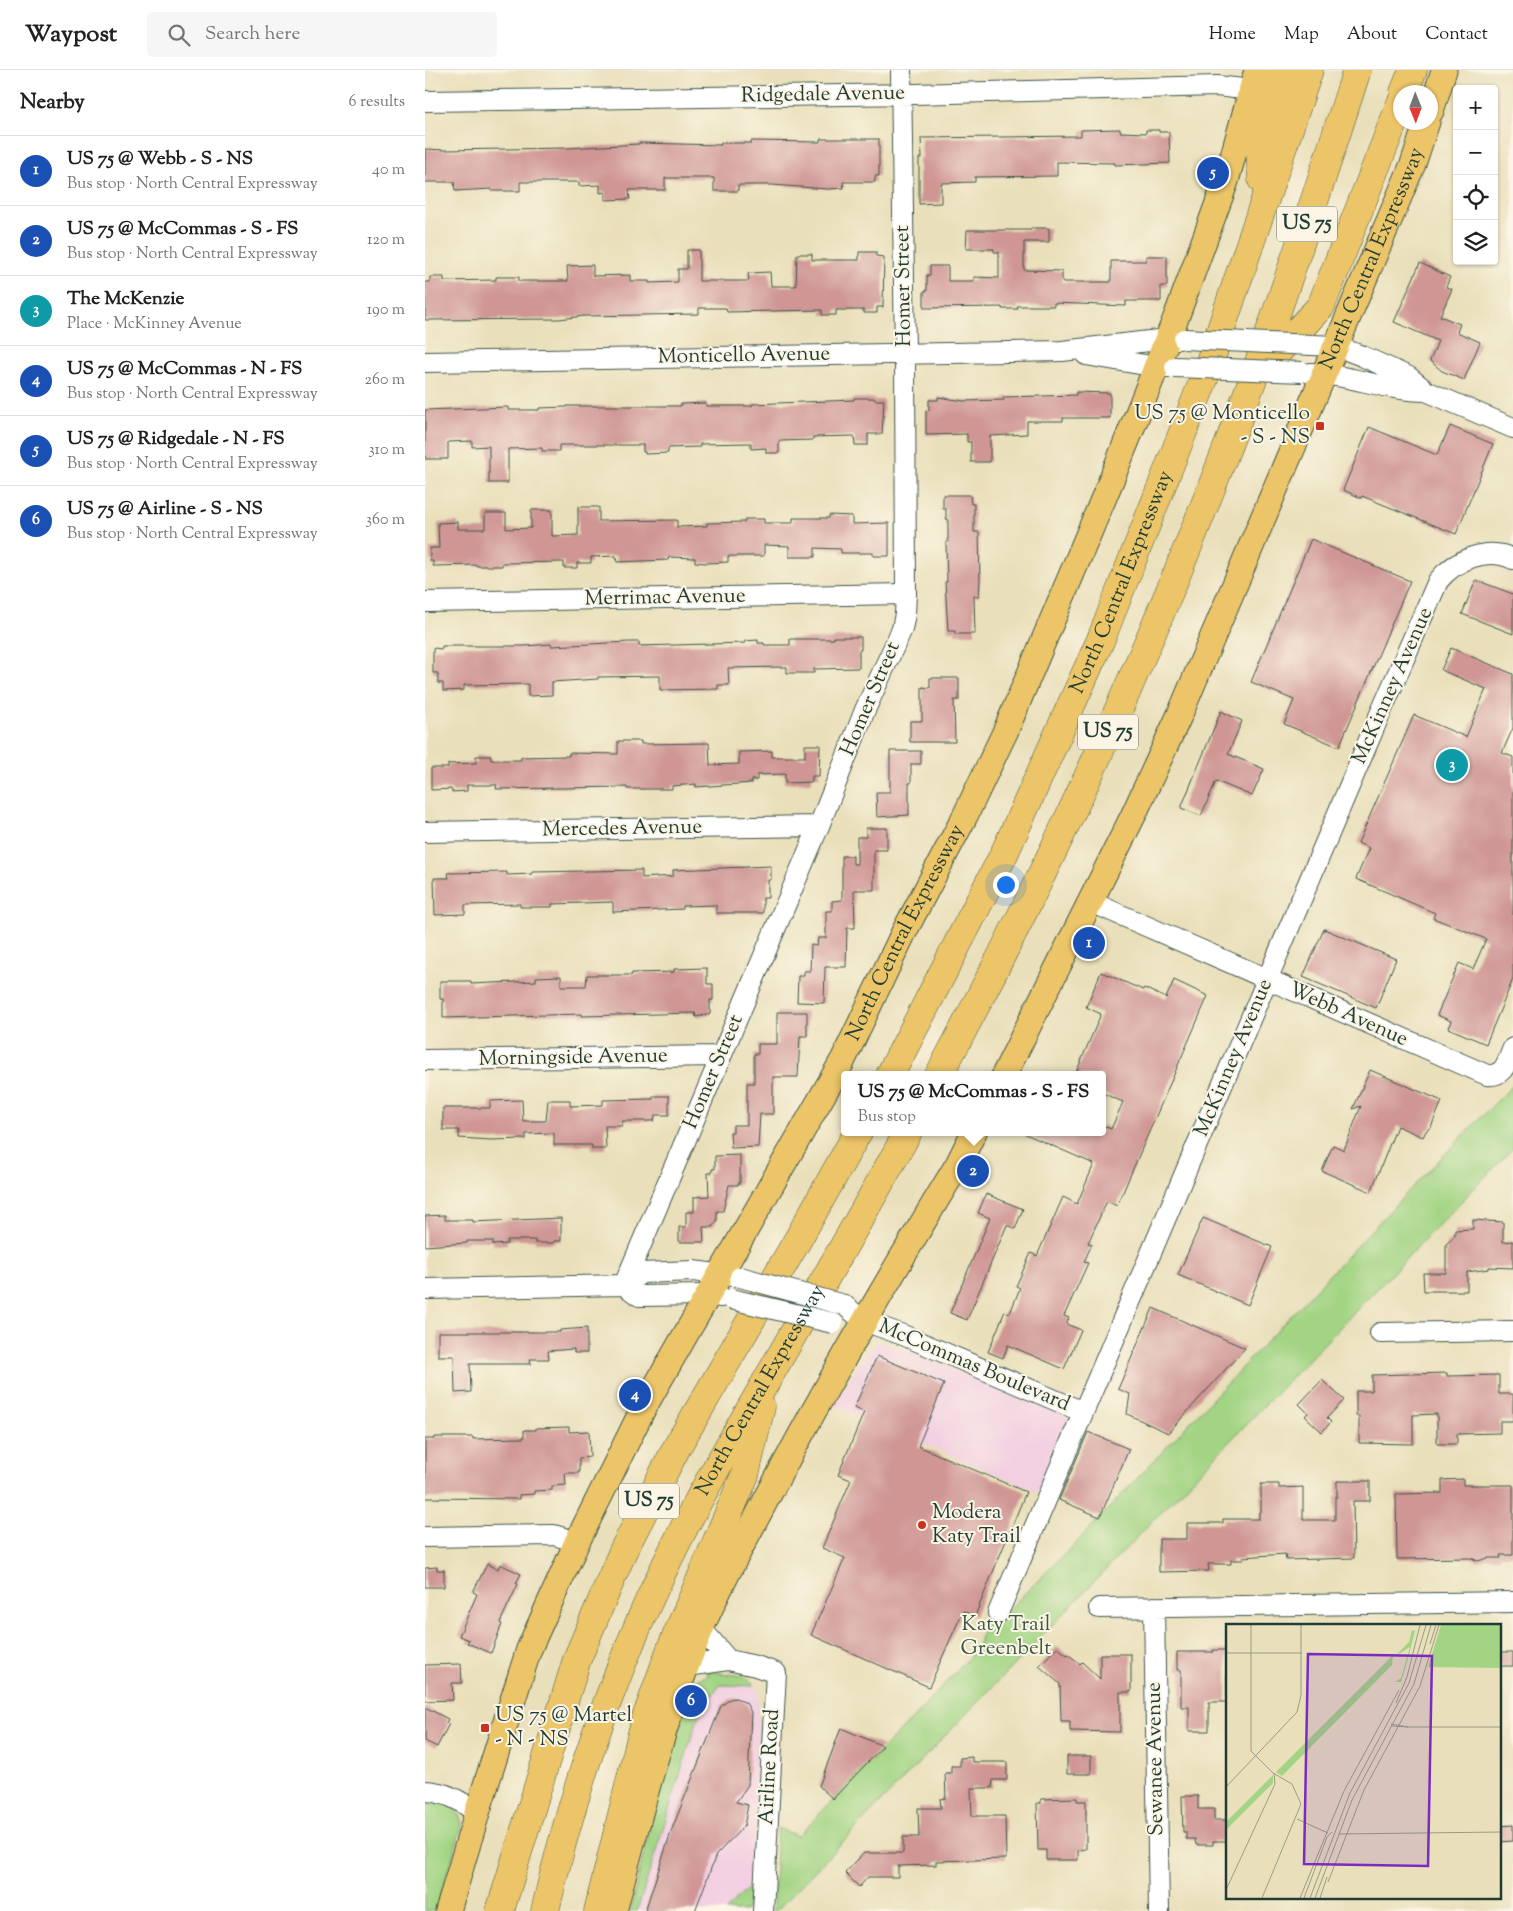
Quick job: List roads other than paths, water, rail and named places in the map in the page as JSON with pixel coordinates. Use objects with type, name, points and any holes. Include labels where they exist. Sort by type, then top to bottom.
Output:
[{"type":"highway","points":[[1263,201],[1261,152],[1284,70]]},
{"type":"highway","name":"North Central Expressway","points":[[892,1071],[1004,854],[1101,639],[1205,380],[1263,201],[1309,70]]},
{"type":"highway","name":"North Central Expressway","points":[[941,1071],[1031,897],[1114,719],[1190,539],[1253,378],[1293,266],[1357,70]]},
{"type":"highway","points":[[1408,85],[1413,70]]},
{"type":"highway","points":[[1253,378],[1321,306],[1393,123]]},
{"type":"highway","name":"North Central Expressway","points":[[499,1907],[577,1659],[623,1551],[677,1447],[797,1242],[856,1136]]},
{"type":"highway","name":"North Central Expressway","points":[[545,1911],[581,1779],[600,1723],[629,1647],[656,1586],[690,1516],[906,1136]]},
{"type":"highway","points":[[598,1911],[645,1721],[670,1651],[745,1475],[768,1377]]},
{"type":"main road","points":[[1438,89],[1444,70]]},
{"type":"main road","name":"North Central Expressway","points":[[449,1911],[477,1813],[529,1649],[577,1542],[644,1407],[707,1295],[730,1276],[843,1060],[903,934],[965,816],[1006,730],[1106,493],[1166,367],[1226,180],[1254,80]]},
{"type":"main road","name":"North Central Expressway","points":[[1007,1071],[1133,816],[1180,714],[1313,373],[1336,346],[1413,164],[1424,130]]},
{"type":"main road","points":[[614,1911],[646,1789],[665,1726],[701,1628],[781,1470],[864,1321],[972,1136]]},
{"type":"street","name":"Homer Street","points":[[624,1285],[819,826],[865,710],[901,629],[905,614],[905,354],[901,70]]},
{"type":"street","name":"Ridgedale Avenue","points":[[425,101],[901,94],[1217,86],[1254,80]]},
{"type":"street","name":"Monticello Avenue","points":[[425,362],[1062,352],[1175,339],[1336,346],[1409,377],[1426,391],[1513,428]]},
{"type":"street","name":"Monticello Avenue","points":[[1062,352],[1166,367],[1313,373],[1405,391],[1426,391]]},
{"type":"street","points":[[1489,554],[1513,546]]},
{"type":"street","name":"McKinney Avenue","points":[[998,1613],[1438,581],[1452,567],[1469,558],[1489,554],[1513,558]]},
{"type":"street","name":"Merrimac Avenue","points":[[425,602],[906,594]]},
{"type":"street","name":"Mercedes Avenue","points":[[425,832],[819,826]]},
{"type":"street","name":"Webb Avenue","points":[[1091,902],[1487,1075],[1497,1075],[1501,1072],[1513,1048]]},
{"type":"street","name":"Morningside Avenue","points":[[425,1060],[721,1056]]},
{"type":"street","name":"McCommas Boulevard","points":[[425,1289],[624,1285],[641,1273],[693,1271],[730,1276],[844,1305],[864,1321],[903,1335],[1083,1412]]},
{"type":"street","name":"McCommas Boulevard","points":[[624,1285],[639,1296],[707,1295],[833,1323],[864,1321]]},
{"type":"street","points":[[1380,1333],[1513,1331]]},
{"type":"street","points":[[425,1537],[554,1535],[577,1542]]},
{"type":"street","points":[[1099,1608],[1513,1602]]},
{"type":"street","name":"Sewanee Avenue","points":[[1154,1608],[1159,1911]]},
{"type":"street","points":[[701,1628],[728,1660]]},
{"type":"street","name":"Airline Road","points":[[687,1666],[728,1660],[757,1666],[776,1673],[763,1911]]},
{"type":"street","points":[[425,1790],[449,1795],[461,1800],[477,1813]]},
{"type":"place","name":"US 75 @ Ridgedale - N - FS","points":[[1213,173]]},
{"type":"place","name":"US 75 @ Monticello - S - NS","points":[[1320,426]]},
{"type":"place","name":"The McKenzie","points":[[1452,765]]},
{"type":"place","name":"US 75 @ Webb - S - NS","points":[[1089,943]]},
{"type":"place","name":"US 75 @ McCommas - S - FS","points":[[973,1171]]},
{"type":"place","name":"US 75 @ McCommas - N - FS","points":[[635,1395]]},
{"type":"place","name":"Modera Katy Trail","points":[[922,1525]]},
{"type":"place","name":"US 75 @ Airline - S - NS","points":[[691,1701]]},
{"type":"place","name":"US 75 @ Martel - N - NS","points":[[485,1728]]},
{"type":"park label","name":"Katy Trail Greenbelt","points":[[1006,1637]]}]
